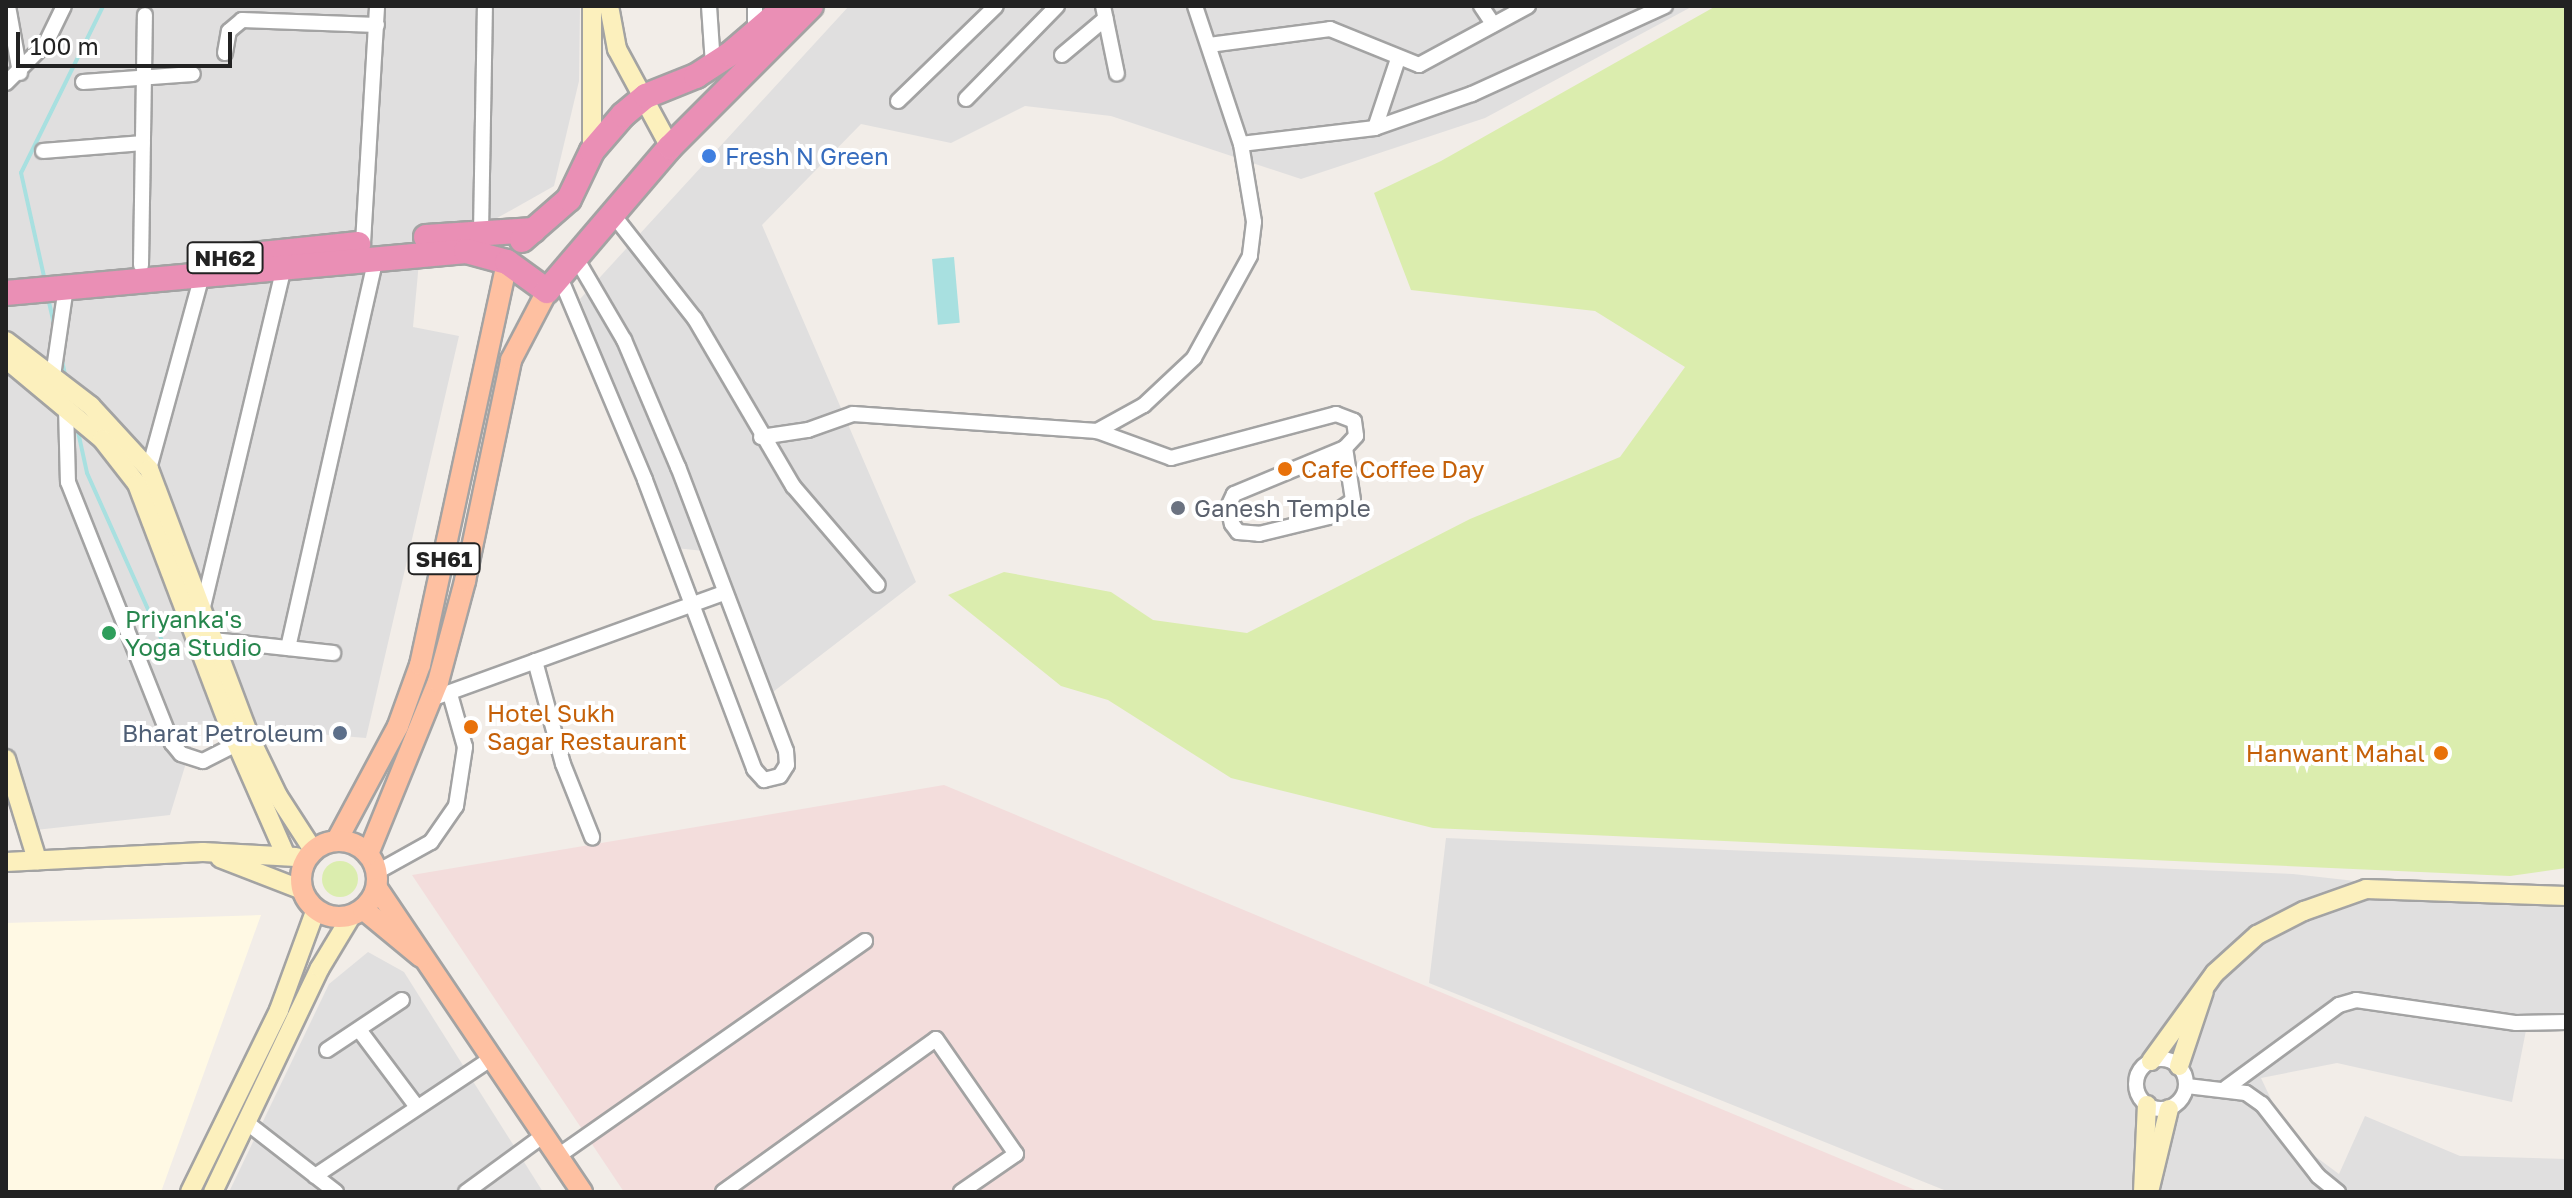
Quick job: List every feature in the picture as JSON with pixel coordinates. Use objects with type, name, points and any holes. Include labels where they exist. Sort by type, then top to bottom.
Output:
[{"type":"highway","points":[[507,262],[534,230],[569,199],[592,151],[646,96],[713,65],[786,6]]},
{"type":"highway","points":[[553,283],[670,147],[811,6]]},
{"type":"highway","name":"NH62","points":[[6,293],[283,270],[369,251],[481,232],[534,230]]},
{"type":"highway","name":"NH62","points":[[6,278],[141,265],[369,251],[466,251],[507,262],[553,283]]},
{"type":"main road","name":"SH61","points":[[337,840],[398,726],[420,665],[507,262]]},
{"type":"main road","name":"SH61","points":[[358,912],[440,697],[508,372],[553,283]]},
{"type":"main road","points":[[431,964],[358,912],[327,915],[316,909],[302,890],[302,855],[337,840],[374,871],[431,964],[582,1192]]},
{"type":"street","points":[[8,6],[12,79]]},
{"type":"street","points":[[12,79],[46,43],[64,6]]},
{"type":"street","points":[[288,648],[369,251],[377,6]]},
{"type":"street","points":[[592,6],[592,151]]},
{"type":"street","points":[[609,6],[617,49],[646,96],[670,147]]},
{"type":"street","points":[[709,6],[713,65]]},
{"type":"street","points":[[755,6],[755,34]]},
{"type":"street","points":[[898,101],[996,6]]},
{"type":"street","points":[[966,99],[1057,6]]},
{"type":"street","points":[[1097,431],[1144,405],[1194,358],[1235,291],[1254,239],[1241,144],[1195,6]]},
{"type":"street","points":[[1481,6],[1493,24]]},
{"type":"street","points":[[1209,45],[1330,29],[1346,31],[1398,59],[1419,65],[1436,59],[1528,6]]},
{"type":"street","points":[[1241,144],[1375,128],[1472,94],[1665,6]]},
{"type":"street","points":[[481,232],[485,9]]},
{"type":"street","points":[[1062,55],[1104,12]]},
{"type":"street","points":[[1104,12],[1117,74]]},
{"type":"street","points":[[141,265],[145,15]]},
{"type":"street","points":[[225,53],[229,31],[242,20],[377,25]]},
{"type":"street","points":[[1375,128],[1398,59]]},
{"type":"street","points":[[83,82],[193,74]]},
{"type":"street","points":[[43,151],[143,143]]},
{"type":"street","points":[[611,212],[695,319],[761,437],[793,486],[878,585]]},
{"type":"street","points":[[553,283],[645,480],[754,769],[764,780],[780,776],[787,765],[786,751],[724,593],[624,340],[575,256]]},
{"type":"street","points":[[203,607],[283,270]]},
{"type":"street","points":[[149,469],[202,275]]},
{"type":"street","points":[[66,287],[68,482],[172,743],[181,754],[203,761],[236,744]]},
{"type":"street","points":[[6,341],[67,398],[122,459],[137,484],[236,744],[302,855]]},
{"type":"street","points":[[6,359],[122,435],[149,469],[213,640],[302,855]]},
{"type":"street","points":[[761,437],[808,430],[853,414],[1097,431],[1171,458],[1336,414],[1357,427],[1345,448],[1234,494],[1228,507],[1232,524],[1238,532],[1259,534],[1329,517],[1353,500],[1345,448]]},
{"type":"street","points":[[374,871],[431,842],[456,806],[465,747],[440,697],[724,593]]},
{"type":"street","points":[[213,640],[333,653]]},
{"type":"street","points":[[535,661],[563,764],[592,837]]},
{"type":"street","points":[[6,759],[37,860]]},
{"type":"street","points":[[6,862],[203,852],[302,855]]},
{"type":"street","points":[[203,852],[302,890]]},
{"type":"street","points":[[2146,1192],[2147,1105],[2136,1084],[2206,985],[2257,935],[2366,889],[2566,896]]},
{"type":"street","points":[[190,1192],[279,1010],[316,909]]},
{"type":"street","points":[[213,1192],[320,968],[358,912]]},
{"type":"street","points":[[558,1156],[865,941]]},
{"type":"street","points":[[2146,1192],[2169,1109],[2180,1102],[2187,1086],[2179,1066],[2206,985]]},
{"type":"street","points":[[327,1050],[360,1031],[402,1000]]},
{"type":"street","points":[[2226,1088],[2339,1005],[2356,1000],[2516,1023],[2566,1022]]},
{"type":"street","points":[[360,1031],[417,1107]]},
{"type":"street","points":[[723,1192],[936,1039],[1016,1154],[961,1192]]},
{"type":"street","points":[[315,1176],[492,1058]]},
{"type":"street","points":[[2151,1061],[2179,1066]]},
{"type":"street","points":[[2187,1086],[2226,1088],[2246,1093],[2262,1104],[2318,1176],[2338,1192]]},
{"type":"street","points":[[2147,1105],[2169,1109]]},
{"type":"street","points":[[246,1122],[336,1192]]},
{"type":"street","points":[[466,1192],[544,1135]]},
{"type":"shaded area","points":[[6,6],[580,6],[579,81],[554,186],[419,262],[413,327],[459,336],[366,738],[198,724],[170,815],[18,832],[6,793]]},
{"type":"shaded area","points":[[849,6],[1693,6],[1485,118],[1301,179],[1111,116],[1025,106],[951,143],[861,124],[762,225],[916,582],[769,695],[714,552],[675,548],[580,299]]},
{"type":"shaded area","points":[[944,785],[1920,1192],[624,1192],[412,875]]},
{"type":"shaded area","points":[[1446,838],[2293,874],[2566,905],[2566,1018],[2528,1020],[2512,1102],[2337,1063],[2261,1078],[2289,1137],[2339,1174],[2365,1116],[2460,1156],[2566,1159],[2566,1192],[1949,1192],[1429,983]]},
{"type":"shaded area","points":[[261,915],[161,1192],[6,1192],[6,923]]},
{"type":"shaded area","points":[[368,952],[404,972],[543,1192],[229,1192],[329,984]]},
{"type":"green space","points":[[1716,6],[2566,6],[2566,868],[2510,876],[1433,828],[1231,778],[1108,700],[1061,686],[948,595],[1004,572],[1111,592],[1153,620],[1247,633],[1470,519],[1620,457],[1685,367],[1595,311],[1411,290],[1374,193],[1441,161]]},
{"type":"green space","points":[[340,861],[353,866],[358,879],[353,892],[340,897],[327,892],[322,879],[327,866]]},
{"type":"water","points":[[954,257],[960,323],[938,325],[932,259]]},
{"type":"waterway","points":[[45,281],[21,173],[103,6]]},
{"type":"waterway","points":[[48,298],[54,324]]},
{"type":"waterway","points":[[61,356],[66,379]]},
{"type":"waterway","points":[[77,427],[87,473],[163,643]]},
{"type":"place","name":"Fresh N Green","points":[[709,156]]},
{"type":"place","name":"Cafe Coffee Day","points":[[1285,469]]},
{"type":"place","name":"Ganesh Temple","points":[[1178,508]]},
{"type":"place","name":"Priyanka's Yoga Studio","points":[[109,633]]},
{"type":"place","name":"Hotel Sukh Sagar Restaurant","points":[[471,727]]},
{"type":"place","name":"Bharat Petroleum","points":[[340,733]]},
{"type":"place","name":"Hanwant Mahal","points":[[2441,753]]}]
